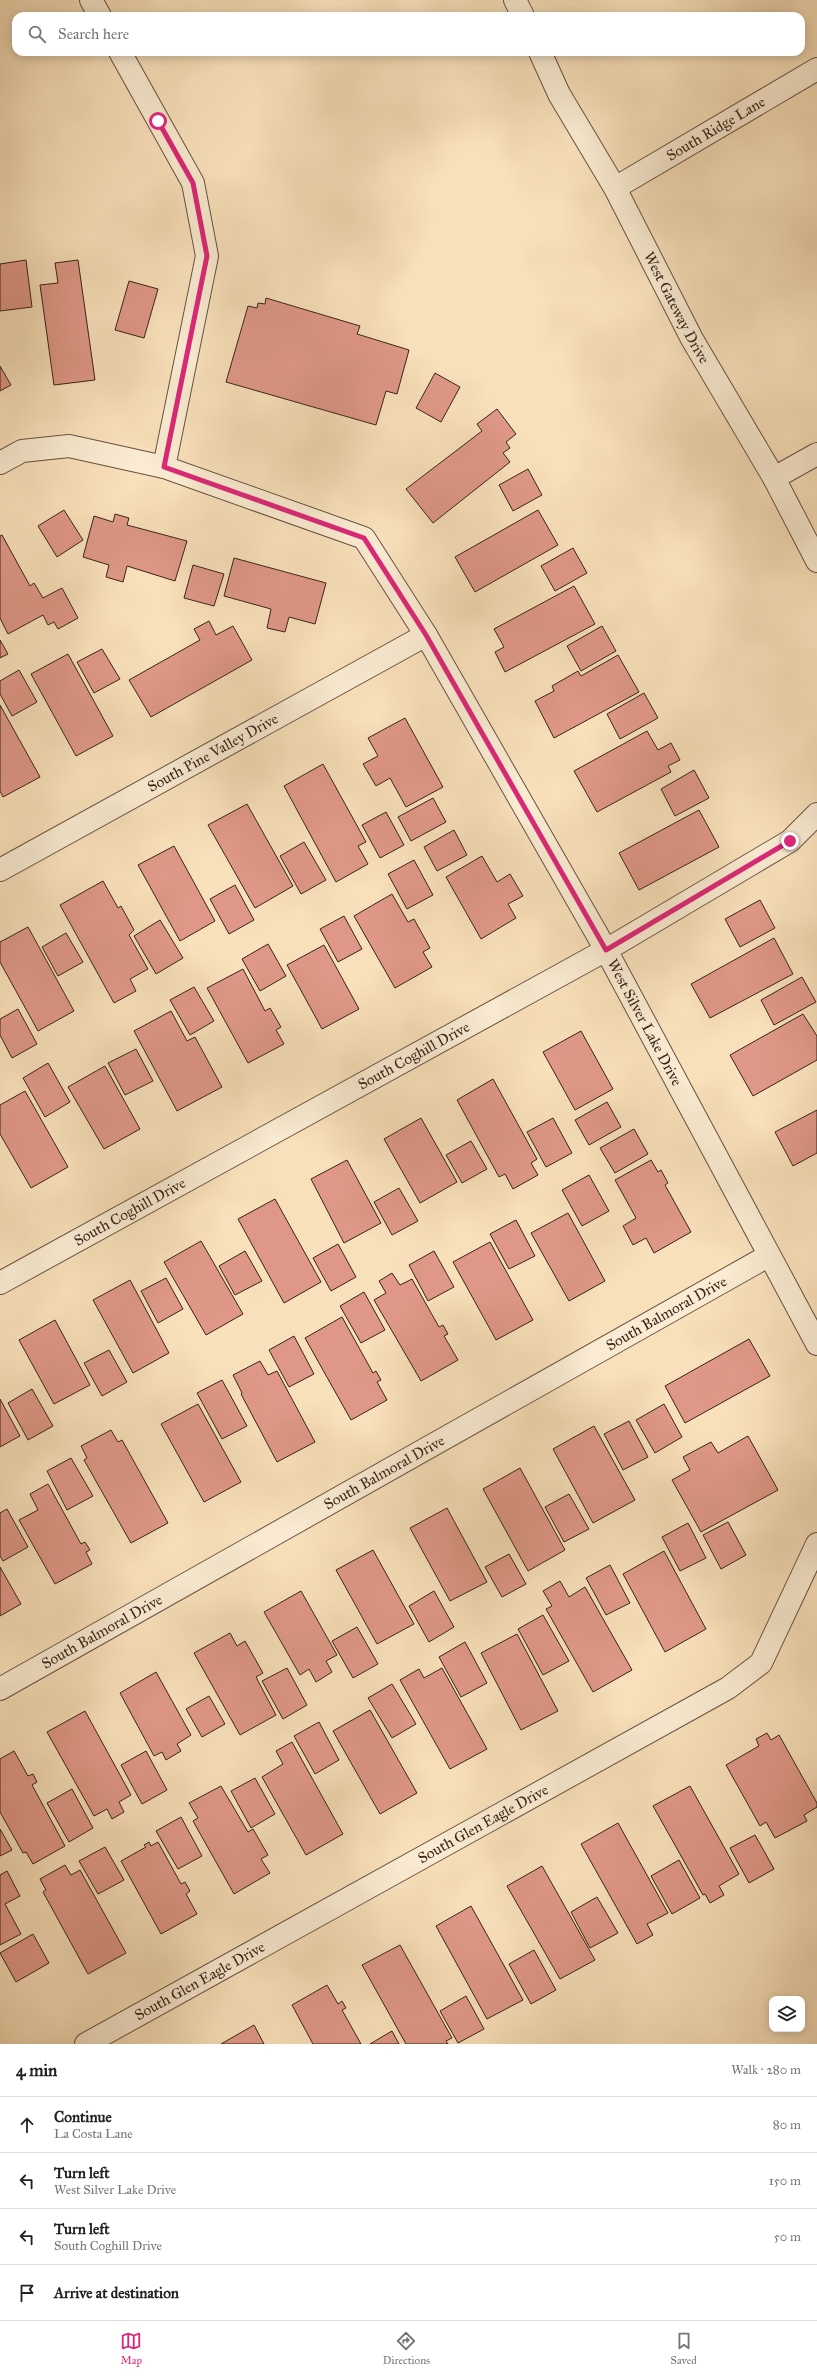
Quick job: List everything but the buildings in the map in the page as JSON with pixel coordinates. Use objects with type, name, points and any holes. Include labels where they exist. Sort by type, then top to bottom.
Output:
[{"type":"street","points":[[91,0],[98,12]]},
{"type":"street","points":[[515,0],[521,12]]},
{"type":"street","points":[[122,56],[193,183],[207,256],[164,467]]},
{"type":"street","name":"West Gateway Drive","points":[[542,56],[559,94],[615,188],[692,339],[774,478],[817,561]]},
{"type":"street","name":"South Ridge Lane","points":[[615,188],[817,69]]},
{"type":"street","name":"West Silver Lake Drive","points":[[0,463],[22,451],[69,446],[164,467],[364,538],[426,635],[606,950],[768,1256],[817,1344]]},
{"type":"street","points":[[774,478],[817,454]]},
{"type":"street","name":"South Pine Valley Drive","points":[[0,870],[426,635]]},
{"type":"street","name":"South Coghill Drive","points":[[0,1283],[606,950],[790,841],[817,814]]},
{"type":"street","name":"South Balmoral Drive","points":[[0,1689],[768,1256]]},
{"type":"street","name":"South Glen Eagle Drive","points":[[86,2044],[728,1688],[761,1662],[817,1544]]},
{"type":"route","points":[[158,121],[193,183],[207,256],[164,467],[364,538],[426,635],[606,950],[790,841]]}]
